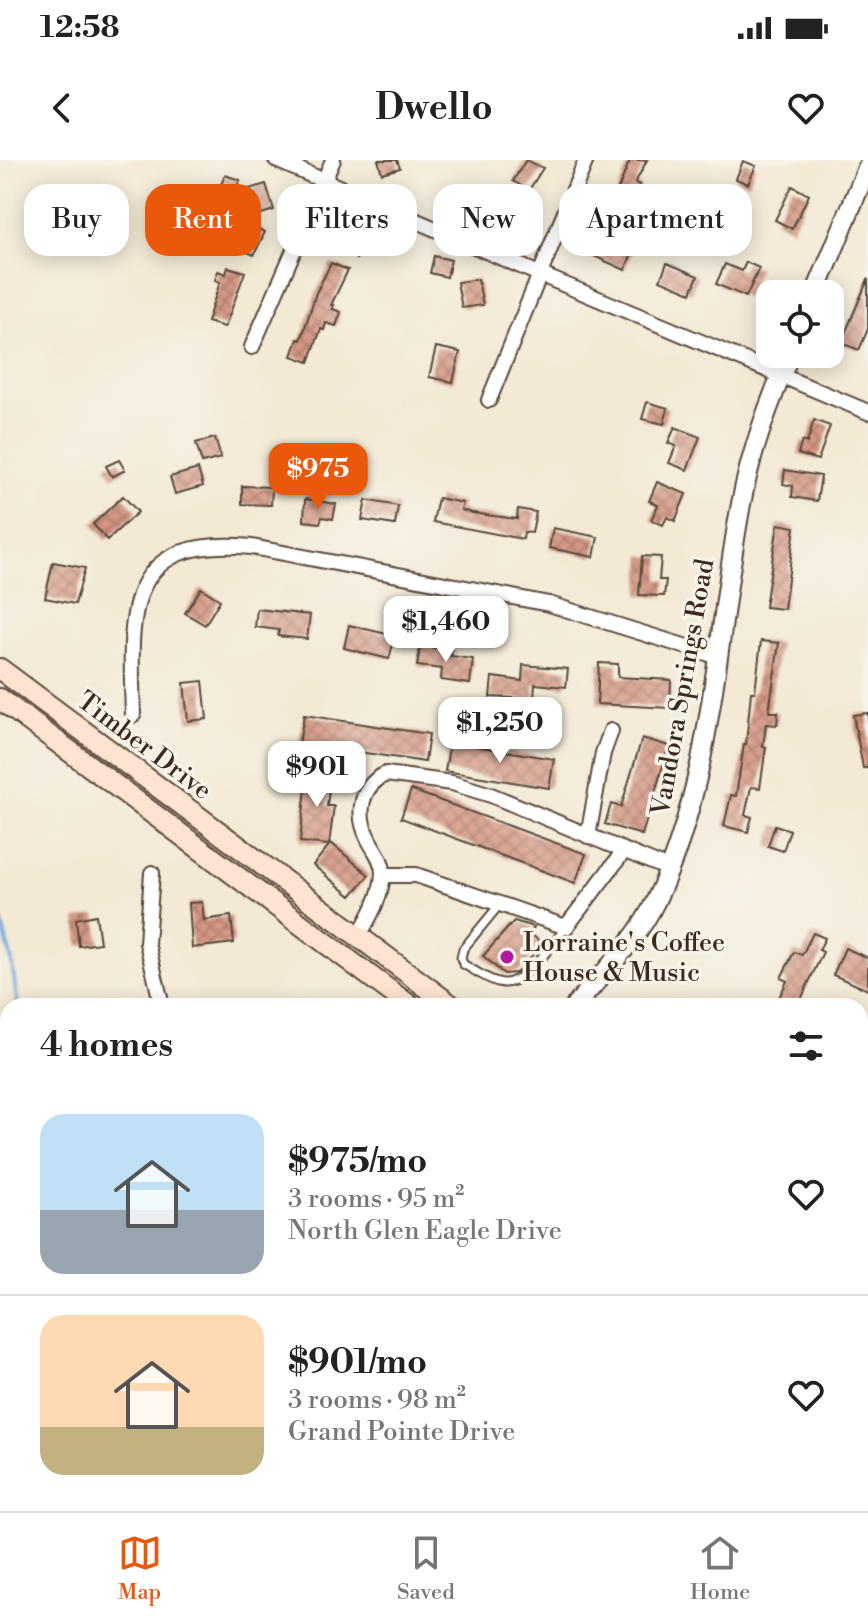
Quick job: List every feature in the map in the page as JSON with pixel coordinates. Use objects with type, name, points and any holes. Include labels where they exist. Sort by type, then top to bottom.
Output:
[{"type":"main road","name":"Timber Drive","points":[[0,669],[441,998]]},
{"type":"main road","name":"Timber Drive","points":[[0,699],[399,998]]},
{"type":"street","points":[[276,160],[868,412]]},
{"type":"street","points":[[252,347],[333,160]]},
{"type":"street","points":[[489,400],[586,160]]},
{"type":"street","points":[[821,280],[868,166]]},
{"type":"street","name":"Vandora Springs Road","points":[[581,998],[648,916],[671,870],[694,793],[750,464],[763,418],[784,368]]},
{"type":"street","points":[[133,715],[131,638],[139,593],[159,566],[181,551],[199,546],[227,544],[262,548],[510,595],[590,616],[716,656]]},
{"type":"street","points":[[588,836],[603,753],[611,731]]},
{"type":"street","points":[[358,937],[374,909],[383,875],[380,859],[362,823],[361,805],[366,790],[386,774],[452,783],[491,795],[671,870]]},
{"type":"street","points":[[383,875],[416,875],[566,927],[624,851]]},
{"type":"street","points":[[152,873],[147,943],[160,998]]},
{"type":"lane","points":[[500,904],[463,949],[461,958],[463,964],[501,984],[518,980],[534,967],[566,927]]},
{"type":"building","points":[[378,160],[397,160],[400,168],[382,173]]},
{"type":"building","points":[[526,160],[543,168],[533,184],[513,181]]},
{"type":"building","points":[[630,160],[647,160],[635,183],[638,184],[620,184]]},
{"type":"building","points":[[743,161],[756,166],[748,184],[736,179]]},
{"type":"building","points":[[225,175],[240,180],[238,184],[221,184]]},
{"type":"building","points":[[266,184],[274,210],[261,214],[261,185]]},
{"type":"building","points":[[792,186],[809,195],[792,229],[775,220]]},
{"type":"building","points":[[434,256],[451,260],[447,277],[430,273]]},
{"type":"building","points":[[594,256],[631,256],[625,270]]},
{"type":"building","points":[[746,262],[759,268],[746,297],[716,284],[725,264],[742,271]]},
{"type":"building","points":[[331,263],[348,270],[331,305],[334,305],[332,309],[341,312],[336,326],[326,323],[324,330],[321,329],[309,362],[292,356]]},
{"type":"building","points":[[667,263],[698,276],[691,293],[660,280]]},
{"type":"building","points":[[228,267],[245,272],[225,327],[207,322],[220,282],[215,280],[218,271],[226,274]]},
{"type":"building","points":[[478,279],[483,305],[462,308],[457,282]]},
{"type":"building","points":[[868,279],[868,329],[859,350],[844,344],[844,336]]},
{"type":"building","points":[[436,347],[460,352],[453,382],[429,377]]},
{"type":"building","points":[[647,402],[668,408],[664,424],[642,419]]},
{"type":"building","points":[[814,420],[830,426],[818,460],[798,454],[802,441],[807,443]]},
{"type":"building","points":[[675,427],[700,437],[687,470],[669,463],[676,446],[668,443]]},
{"type":"building","points":[[215,438],[221,458],[202,463],[196,443]]},
{"type":"building","points":[[119,460],[125,470],[112,477],[106,466]]},
{"type":"building","points":[[198,469],[203,486],[175,494],[170,477]]},
{"type":"building","points":[[785,470],[821,476],[817,501],[792,497],[793,486],[783,484]]},
{"type":"building","points":[[657,482],[686,494],[675,521],[667,517],[663,525],[651,520],[658,505],[649,501]]},
{"type":"building","points":[[242,486],[272,487],[271,505],[242,504]]},
{"type":"building","points":[[123,496],[138,512],[107,540],[93,524]]},
{"type":"building","points":[[438,498],[463,503],[461,510],[472,513],[517,519],[518,509],[536,512],[532,533],[524,532],[523,539],[433,522]]},
{"type":"building","points":[[305,499],[336,504],[333,519],[322,517],[320,523],[304,521]]},
{"type":"building","points":[[366,500],[398,506],[395,525],[362,520]]},
{"type":"building","points":[[778,524],[795,527],[784,609],[765,607]]},
{"type":"building","points":[[553,528],[598,537],[594,557],[549,548]]},
{"type":"building","points":[[642,556],[661,557],[659,580],[666,580],[664,596],[639,595]]},
{"type":"building","points":[[53,562],[85,568],[75,604],[45,598]]},
{"type":"building","points":[[201,588],[220,600],[205,625],[185,613]]},
{"type":"building","points":[[257,609],[310,615],[307,639],[278,636],[279,630],[255,627]]},
{"type":"building","points":[[349,625],[395,636],[389,659],[344,648]]},
{"type":"building","points":[[761,641],[779,643],[769,712],[778,712],[777,725],[766,724],[760,788],[751,787],[745,815],[752,817],[748,832],[724,826],[731,795],[736,796]]},
{"type":"building","points":[[420,646],[452,650],[451,656],[473,659],[470,684],[441,680],[442,669],[417,666]]},
{"type":"building","points":[[599,663],[618,664],[618,677],[671,680],[670,708],[597,704]]},
{"type":"building","points":[[523,665],[568,669],[566,687],[535,684],[534,699],[490,697],[492,677],[522,681]]},
{"type":"building","points":[[203,681],[207,719],[188,721],[184,683]]},
{"type":"building","points":[[868,713],[868,768],[863,768],[853,715]]},
{"type":"building","points":[[304,715],[429,734],[425,762],[299,743]]},
{"type":"building","points":[[642,738],[669,746],[642,835],[605,824],[611,804],[621,807]]},
{"type":"building","points":[[450,742],[554,759],[549,788],[445,771]]},
{"type":"building","points":[[308,769],[331,772],[327,806],[334,806],[329,845],[300,842]]},
{"type":"building","points":[[411,790],[586,854],[575,883],[401,818]]},
{"type":"building","points":[[775,825],[790,830],[783,851],[768,846]]},
{"type":"building","points":[[331,843],[369,875],[351,896],[313,865]]},
{"type":"building","points":[[202,902],[204,920],[231,916],[234,943],[192,948],[189,903]]},
{"type":"building","points":[[96,915],[100,943],[79,946],[76,919]]},
{"type":"building","points":[[514,921],[534,927],[530,933],[541,943],[523,968],[504,974],[483,956]]},
{"type":"building","points":[[813,933],[825,938],[819,950],[823,952],[802,998],[779,998],[787,981],[781,978],[794,952],[802,955]]},
{"type":"building","points":[[845,948],[868,958],[868,990],[833,975]]},
{"type":"waterway","points":[[0,917],[11,957],[17,998]]},
{"type":"place","name":"Lorraine's Coffee House & Music","points":[[507,957]]}]
